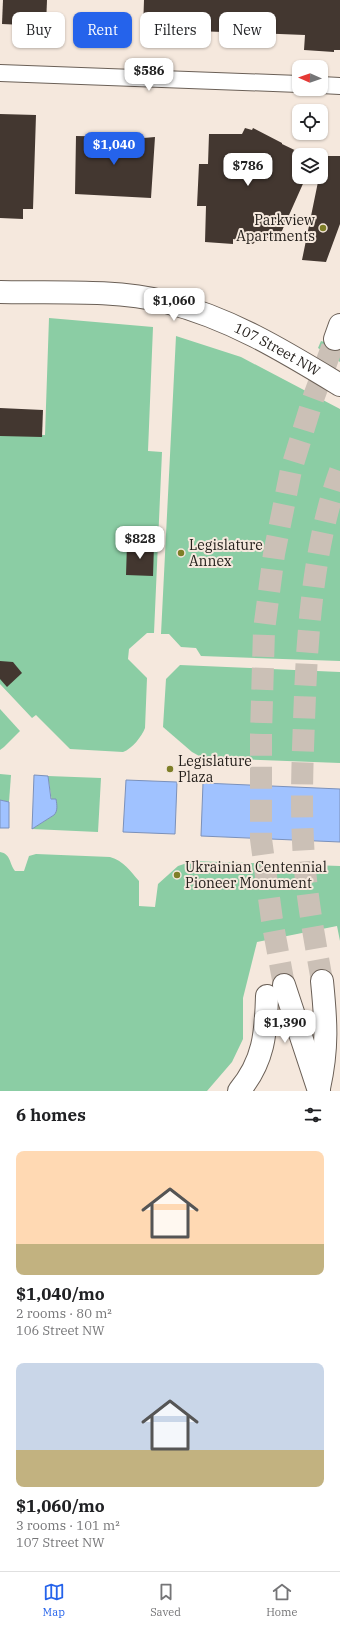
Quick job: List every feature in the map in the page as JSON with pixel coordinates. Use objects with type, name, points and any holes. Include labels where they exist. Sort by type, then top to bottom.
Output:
[{"type":"street","points":[[0,73],[292,84]]},
{"type":"street","points":[[328,85],[340,86]]},
{"type":"street","name":"107 Street NW","points":[[0,292],[104,294],[165,301],[214,316],[233,325],[264,340],[340,385]]},
{"type":"street","points":[[315,1091],[324,1068],[326,1040],[322,982]]},
{"type":"street","points":[[239,1091],[261,1054],[275,990],[315,1091]]},
{"type":"green space","points":[[49,318],[153,327],[148,451],[162,452],[154,633],[147,633],[129,649],[128,659],[147,678],[145,728],[142,735],[136,742],[123,752],[70,749],[36,715],[32,718],[0,684],[0,434],[45,435]]},
{"type":"green space","points":[[176,336],[241,357],[340,409],[340,661],[201,656],[196,648],[181,647],[169,634],[161,634]]},
{"type":"green space","points":[[321,341],[340,347],[340,362],[318,348]]},
{"type":"green space","points":[[180,665],[340,672],[340,763],[211,758],[201,757],[192,752],[163,727],[166,679]]},
{"type":"green space","points":[[0,709],[20,731],[0,750]]},
{"type":"green space","points":[[0,774],[11,775],[9,802],[0,800]]},
{"type":"green space","points":[[48,776],[101,778],[98,832],[32,829],[54,815]]},
{"type":"green space","points":[[0,852],[4,853],[8,857],[15,871],[24,871],[29,856],[36,854],[110,857],[123,864],[139,881],[139,906],[155,907],[158,884],[178,866],[193,861],[340,866],[340,941],[337,926],[257,942],[243,998],[243,1039],[232,1062],[207,1091],[0,1091]]},
{"type":"water","points":[[34,775],[48,776],[51,799],[56,799],[57,808],[54,815],[32,829]]},
{"type":"water","points":[[126,780],[177,782],[175,834],[123,832]]},
{"type":"water","points":[[203,783],[340,789],[340,842],[201,836]]},
{"type":"water","points":[[0,800],[9,802],[9,828],[0,828]]},
{"type":"building","points":[[3,0],[47,0],[47,12],[12,12],[12,24],[2,24]]},
{"type":"building","points":[[144,0],[340,0],[340,50],[334,50],[334,52],[304,50],[305,35],[276,34],[276,12],[219,12],[219,32],[211,32],[211,12],[144,12]]},
{"type":"building","points":[[0,114],[36,115],[33,209],[23,209],[23,219],[0,218]]},
{"type":"building","points":[[245,128],[252,130],[253,128],[292,149],[292,184],[303,184],[277,242],[261,235],[253,244],[233,239],[233,244],[205,242],[206,206],[197,206],[199,164],[208,164],[209,134],[242,134]]},
{"type":"building","points":[[76,136],[132,137],[132,139],[155,137],[151,198],[75,194]]},
{"type":"building","name":"Parkview Apartments","points":[[328,156],[340,156],[340,224],[326,262],[302,260],[318,184],[328,184]]},
{"type":"building","points":[[0,408],[43,410],[42,437],[0,436]]},
{"type":"building","points":[[127,543],[154,544],[153,576],[126,575]]},
{"type":"building","points":[[0,661],[13,662],[22,673],[7,687],[0,679]]},
{"type":"tunnel","points":[[284,985],[272,920],[261,839],[261,734],[264,630],[274,554],[291,470],[313,399],[335,339]]},
{"type":"tunnel","points":[[322,981],[305,874],[302,797],[303,736],[308,638],[314,581],[324,525],[331,497],[340,471]]},
{"type":"place","name":"Parkview Apartments","points":[[323,228]]},
{"type":"place","name":"Legislature Annex","points":[[181,553]]},
{"type":"place","name":"Legislature Plaza","points":[[170,769]]},
{"type":"place","name":"Ukrainian Centennial Pioneer Monument","points":[[177,875]]}]
